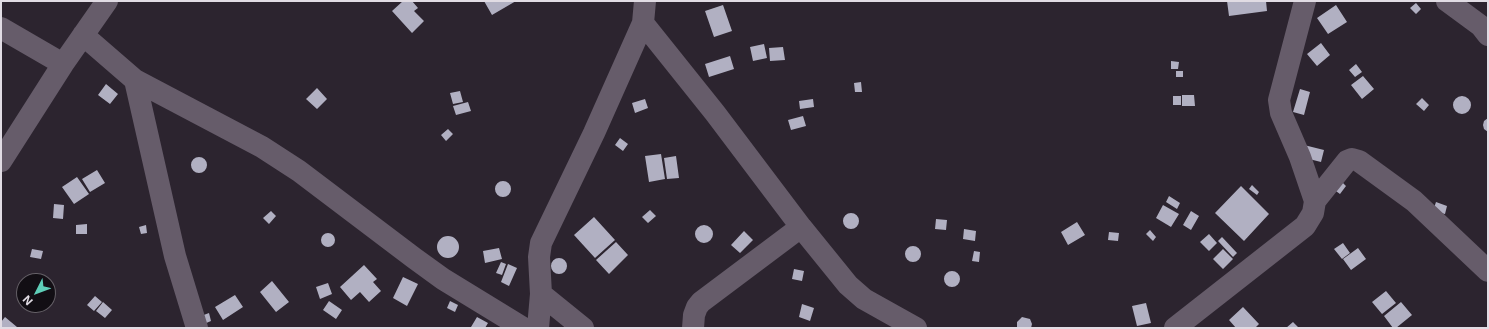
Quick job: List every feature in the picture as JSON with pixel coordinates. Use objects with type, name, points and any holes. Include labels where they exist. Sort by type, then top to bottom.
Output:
[{"type":"street","points":[[1,161],[63,64],[107,1]]},
{"type":"street","points":[[538,328],[541,294],[539,257],[541,243],[594,133],[643,22],[645,1]]},
{"type":"street","points":[[1175,328],[1305,226],[1313,213],[1315,201],[1300,157],[1281,113],[1279,100],[1305,1]]},
{"type":"street","points":[[1447,1],[1486,26]]},
{"type":"street","points":[[643,22],[715,113],[801,227],[848,285],[864,299],[916,328]]},
{"type":"street","points":[[1,28],[63,64]]},
{"type":"street","points":[[83,35],[135,80],[262,148],[299,171],[414,258],[523,328]]},
{"type":"street","points":[[135,80],[175,256],[196,328]]},
{"type":"street","points":[[1315,201],[1347,161],[1352,159],[1359,161],[1414,201],[1488,271]]},
{"type":"street","points":[[692,328],[695,311],[701,302],[801,227]]},
{"type":"street","points":[[541,294],[583,328]]},
{"type":"building","points":[[403,1],[412,1],[418,8],[414,11],[424,21],[412,33],[392,11]]},
{"type":"building","points":[[484,1],[516,1],[492,15]]},
{"type":"building","points":[[1227,1],[1266,1],[1267,11],[1229,16]]},
{"type":"building","points":[[1416,3],[1421,9],[1416,14],[1410,8]]},
{"type":"building","points":[[723,5],[732,31],[714,37],[705,11]]},
{"type":"building","points":[[1336,5],[1347,22],[1328,34],[1317,18]]},
{"type":"building","points":[[1321,43],[1330,55],[1317,66],[1307,54]]},
{"type":"building","points":[[764,44],[767,58],[753,61],[750,47]]},
{"type":"building","points":[[783,47],[785,60],[770,61],[769,48]]},
{"type":"building","points":[[730,56],[734,69],[709,77],[705,64]]},
{"type":"building","points":[[1171,61],[1179,62],[1178,69],[1171,69]]},
{"type":"building","points":[[1356,64],[1362,72],[1355,77],[1349,70]]},
{"type":"building","points":[[1176,71],[1183,71],[1183,77],[1176,77]]},
{"type":"building","points":[[1363,76],[1374,89],[1362,99],[1351,85]]},
{"type":"building","points":[[861,82],[862,92],[855,92],[854,83]]},
{"type":"building","points":[[106,84],[118,94],[110,104],[98,95]]},
{"type":"building","points":[[317,88],[327,99],[317,109],[306,99]]},
{"type":"building","points":[[1300,89],[1310,92],[1304,115],[1293,112]]},
{"type":"building","points":[[460,91],[463,102],[453,104],[450,93]]},
{"type":"building","points":[[1182,95],[1194,95],[1195,106],[1182,106]]},
{"type":"building","points":[[1173,96],[1181,96],[1181,105],[1173,105]]},
{"type":"building","points":[[1462,96],[1466,97],[1470,101],[1470,109],[1466,113],[1462,114],[1458,113],[1454,109],[1453,105],[1454,101],[1458,97]]},
{"type":"building","points":[[1422,98],[1429,105],[1424,111],[1416,104]]},
{"type":"building","points":[[645,99],[648,108],[635,113],[632,103]]},
{"type":"building","points":[[813,99],[814,107],[800,109],[799,101]]},
{"type":"building","points":[[468,102],[471,111],[456,115],[453,106]]},
{"type":"building","points":[[803,116],[806,126],[791,130],[788,120]]},
{"type":"building","points":[[1488,118],[1488,132],[1484,129],[1483,125],[1484,121]]},
{"type":"building","points":[[448,129],[453,134],[446,141],[441,135]]},
{"type":"building","points":[[620,138],[628,144],[623,151],[615,145]]},
{"type":"building","points":[[1304,145],[1324,150],[1321,162],[1301,157]]},
{"type":"building","points":[[661,154],[665,179],[649,182],[645,156]]},
{"type":"building","points":[[676,156],[679,178],[667,179],[664,158]]},
{"type":"building","points":[[196,157],[202,157],[207,162],[205,171],[202,173],[196,173],[191,168],[191,162]]},
{"type":"building","points":[[97,170],[105,183],[90,192],[82,179]]},
{"type":"building","points":[[77,177],[89,194],[74,204],[62,187]]},
{"type":"building","points":[[1340,180],[1346,186],[1340,194],[1333,189]]},
{"type":"building","points":[[500,181],[506,181],[511,186],[509,195],[506,197],[500,197],[495,192],[495,186]]},
{"type":"building","points":[[1252,185],[1259,192],[1257,195],[1249,189]]},
{"type":"building","points":[[1241,186],[1269,214],[1244,241],[1215,213]]},
{"type":"building","points":[[1169,196],[1180,203],[1177,209],[1166,202]]},
{"type":"building","points":[[1436,202],[1447,206],[1445,214],[1433,211]]},
{"type":"building","points":[[54,204],[64,205],[63,219],[53,218]]},
{"type":"building","points":[[1163,205],[1179,214],[1171,227],[1156,218]]},
{"type":"building","points":[[650,210],[656,216],[648,223],[642,217]]},
{"type":"building","points":[[271,211],[276,216],[269,224],[263,218]]},
{"type":"building","points":[[1191,211],[1199,216],[1191,230],[1183,225]]},
{"type":"building","points":[[851,213],[858,218],[859,221],[854,228],[851,229],[844,224],[843,221],[848,214]]},
{"type":"building","points":[[594,217],[615,240],[595,258],[574,235]]},
{"type":"building","points":[[936,219],[947,220],[946,230],[935,229]]},
{"type":"building","points":[[1077,222],[1085,235],[1068,245],[1061,232]]},
{"type":"building","points":[[87,224],[87,234],[76,234],[76,225]]},
{"type":"building","points":[[146,225],[147,233],[141,234],[139,227]]},
{"type":"building","points":[[704,225],[710,228],[713,234],[710,240],[704,243],[698,240],[695,234],[698,228]]},
{"type":"building","points":[[964,229],[976,231],[975,241],[963,239]]},
{"type":"building","points":[[1150,230],[1156,237],[1153,241],[1146,234]]},
{"type":"building","points":[[744,231],[753,240],[740,253],[731,245]]},
{"type":"building","points":[[1109,232],[1119,233],[1118,241],[1108,240]]},
{"type":"building","points":[[325,233],[331,233],[335,237],[335,243],[331,247],[325,247],[321,243],[321,237]]},
{"type":"building","points":[[1209,234],[1217,243],[1209,251],[1200,242]]},
{"type":"building","points":[[448,236],[456,239],[459,247],[456,255],[448,258],[440,255],[437,247],[440,239]]},
{"type":"building","points":[[1222,237],[1237,253],[1233,257],[1218,241]]},
{"type":"building","points":[[616,242],[628,255],[609,274],[596,260]]},
{"type":"building","points":[[1343,243],[1350,253],[1342,259],[1334,249]]},
{"type":"building","points":[[913,246],[920,251],[921,254],[916,261],[913,262],[906,257],[905,254],[910,247]]},
{"type":"building","points":[[499,248],[502,259],[485,263],[483,251]]},
{"type":"building","points":[[1358,248],[1366,259],[1351,270],[1343,259]]},
{"type":"building","points":[[32,249],[43,251],[41,259],[30,257]]},
{"type":"building","points":[[1223,249],[1233,259],[1223,269],[1213,259]]},
{"type":"building","points":[[974,251],[980,252],[979,262],[972,261]]},
{"type":"building","points":[[556,258],[562,258],[567,263],[565,272],[562,274],[556,274],[551,269],[551,263]]},
{"type":"building","points":[[501,262],[506,264],[502,275],[496,273]]},
{"type":"building","points":[[508,264],[517,268],[509,286],[501,282]]},
{"type":"building","points":[[364,265],[377,279],[373,282],[381,291],[369,302],[360,292],[351,300],[340,287]]},
{"type":"building","points":[[794,269],[804,271],[802,281],[792,279]]},
{"type":"building","points":[[952,271],[959,276],[960,279],[955,286],[952,287],[945,282],[944,279],[949,272]]},
{"type":"building","points":[[403,277],[418,284],[407,306],[393,298]]},
{"type":"building","points":[[272,281],[289,302],[276,312],[260,292]]},
{"type":"building","points":[[328,283],[332,294],[320,299],[316,287]]},
{"type":"building","points":[[1386,291],[1396,303],[1382,314],[1372,302]]},
{"type":"building","points":[[235,295],[243,307],[223,320],[215,307]]},
{"type":"building","points":[[95,296],[102,302],[94,311],[87,305]]},
{"type":"building","points":[[329,301],[342,310],[336,319],[323,310]]},
{"type":"building","points":[[450,301],[458,305],[455,312],[447,308]]},
{"type":"building","points":[[103,302],[112,310],[105,318],[96,311]]},
{"type":"building","points":[[1401,302],[1412,315],[1396,328],[1393,328],[1384,316]]},
{"type":"building","points":[[1146,303],[1151,323],[1137,326],[1132,306]]},
{"type":"building","points":[[802,304],[814,308],[810,321],[799,317]]},
{"type":"building","points":[[1243,307],[1259,324],[1255,328],[1236,328],[1229,320]]},
{"type":"building","points":[[209,313],[211,321],[204,324],[201,316]]},
{"type":"building","points":[[5,317],[17,327],[1,328],[1,322]]},
{"type":"building","points":[[477,317],[488,323],[485,328],[471,327]]},
{"type":"building","points":[[1022,317],[1030,319],[1032,324],[1031,328],[1017,328],[1017,322]]},
{"type":"building","points":[[1293,322],[1299,328],[1286,328]]}]
